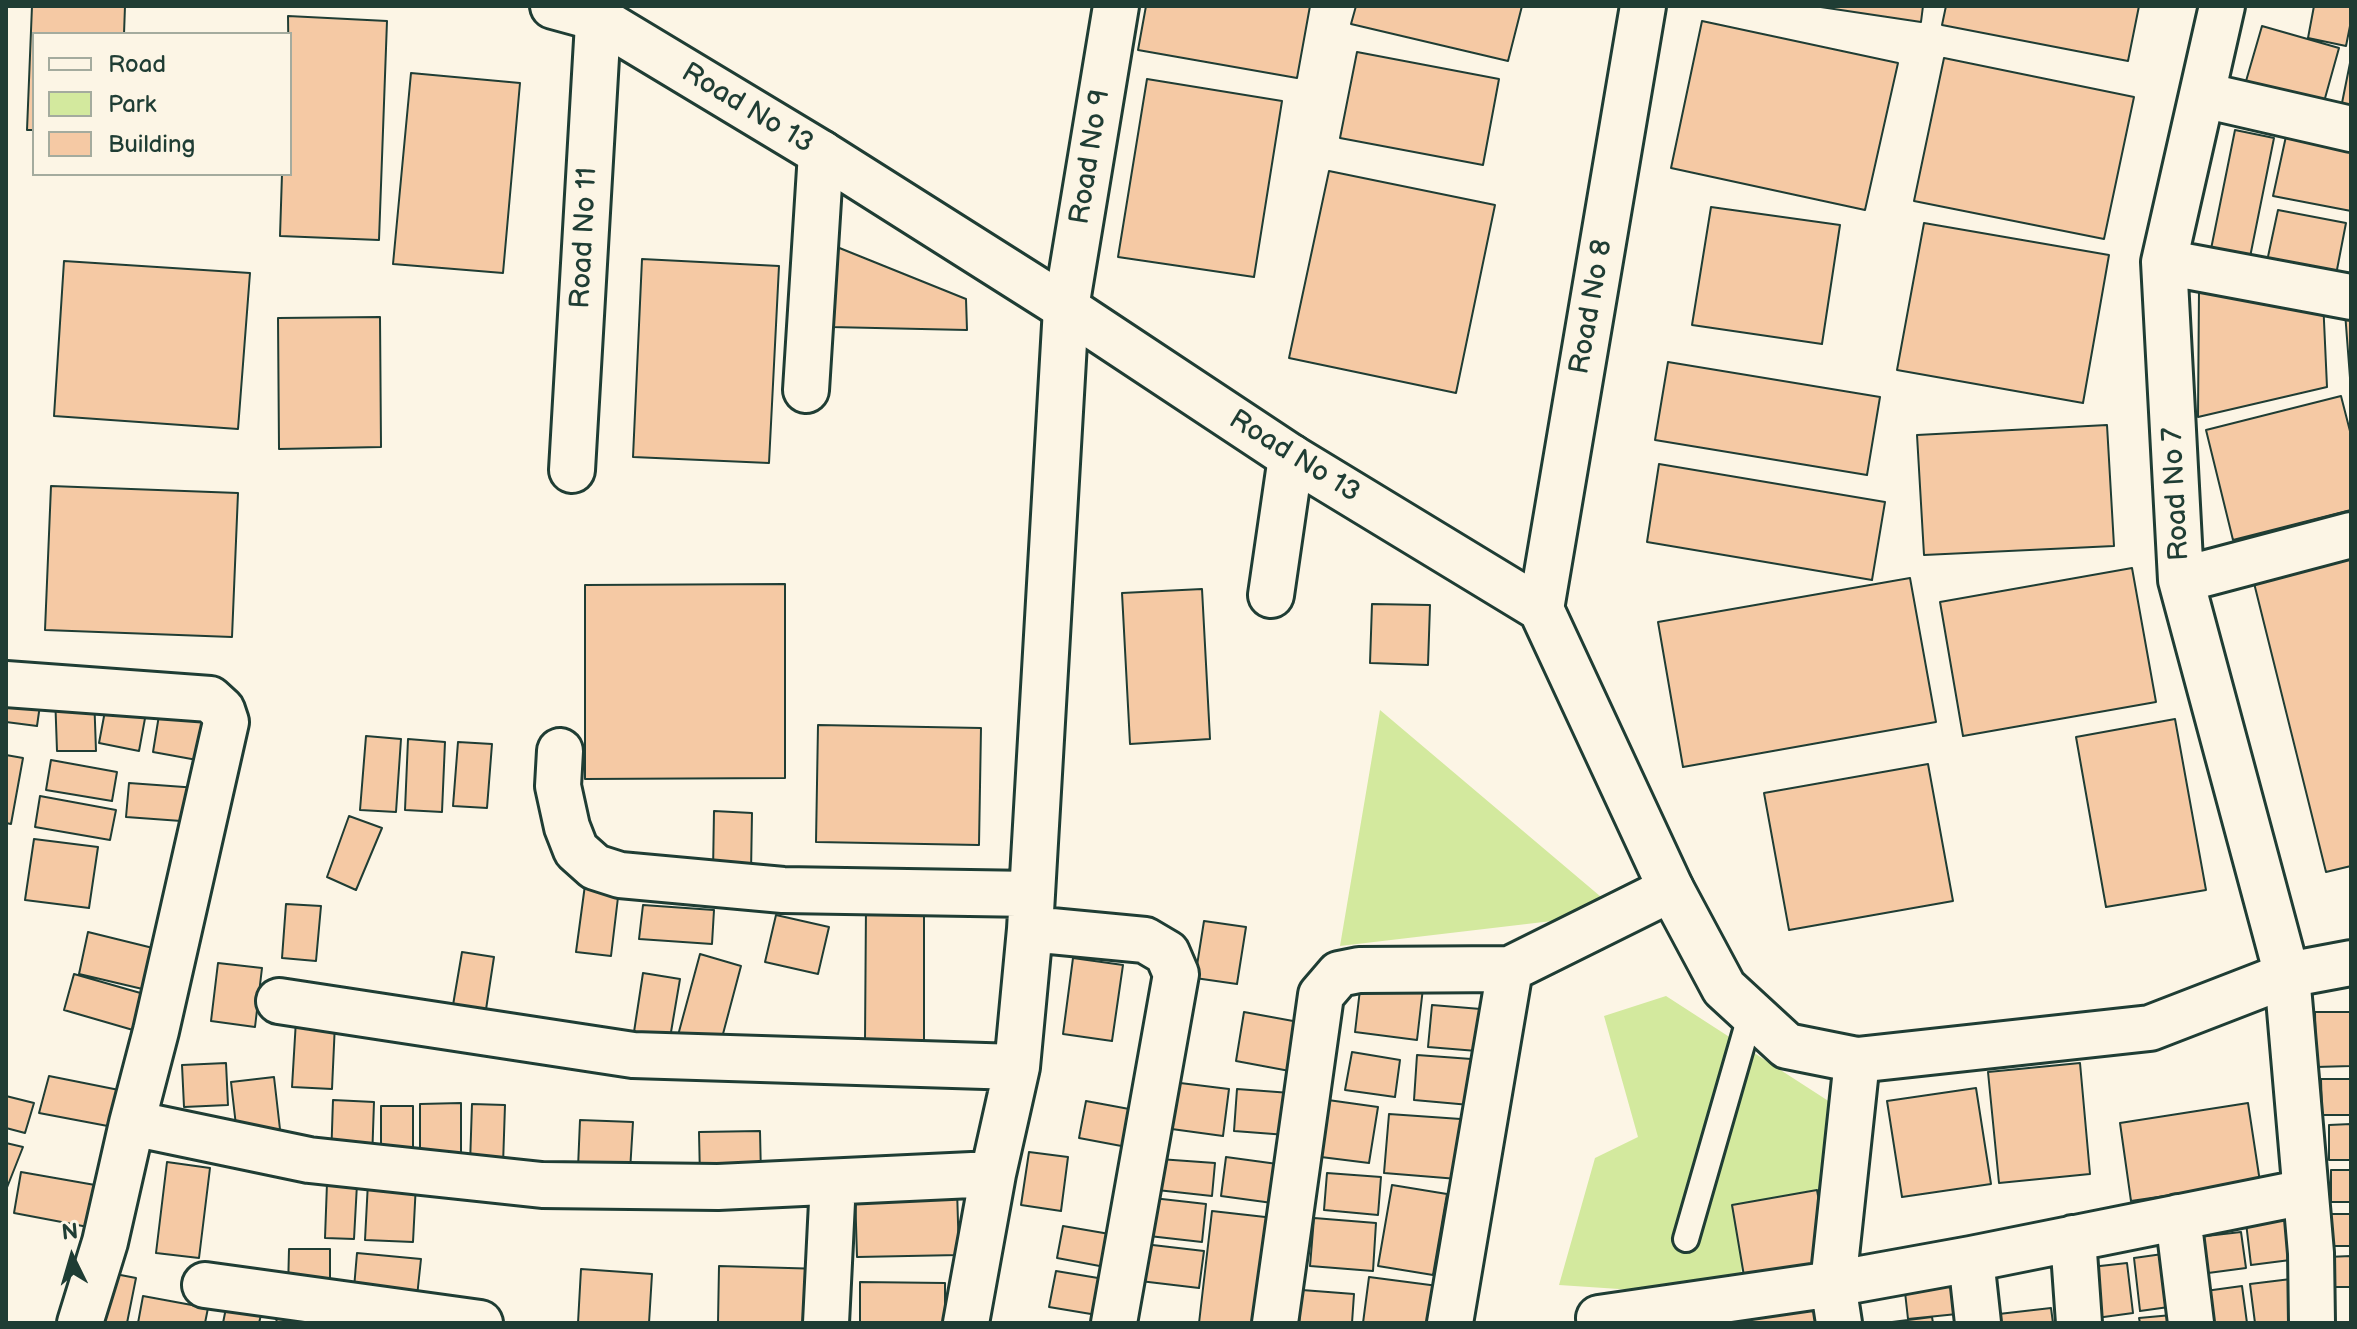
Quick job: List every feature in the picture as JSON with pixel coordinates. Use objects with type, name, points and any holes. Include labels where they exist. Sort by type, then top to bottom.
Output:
[{"type":"street","name":"Road No 13","points":[[553,6],[598,12],[1066,308],[1291,457],[1541,609]]},
{"type":"street","name":"Road No 9","points":[[966,1323],[993,1174],[1017,1067],[1031,912],[1066,308],[1116,6]]},
{"type":"street","name":"Road No 8","points":[[1541,609],[1643,6]]},
{"type":"street","name":"Road No 7","points":[[2222,6],[2164,262],[2181,580],[2287,975],[2311,1253],[2312,1323]]},
{"type":"street","name":"Road No 11","points":[[572,470],[598,12]]},
{"type":"street","points":[[2203,95],[2351,129]]},
{"type":"street","points":[[806,390],[821,153]]},
{"type":"street","points":[[2164,262],[2351,297]]},
{"type":"street","points":[[1271,595],[1291,457]]},
{"type":"street","points":[[2181,580],[2351,535]]},
{"type":"street","points":[[1541,609],[1671,889],[1724,988],[1787,1046],[1857,1060],[2150,1028],[2287,975],[2351,963]]},
{"type":"street","points":[[6,684],[210,699],[222,710],[226,722],[105,1242],[80,1323]]},
{"type":"street","points":[[560,751],[558,786],[572,838],[576,850],[595,867],[620,875],[1031,912],[1145,940],[1167,953],[1176,974],[1114,1323]]},
{"type":"street","points":[[1275,1323],[1321,995],[1339,974],[1359,970],[1510,969],[1671,889]]},
{"type":"street","points":[[1450,1323],[1510,969]]},
{"type":"street","points":[[279,1001],[633,1055],[1017,1067]]},
{"type":"street","points":[[1836,1304],[1857,1060]]},
{"type":"street","points":[[132,1123],[309,1160],[542,1185],[718,1187],[993,1174]]},
{"type":"street","points":[[826,1323],[833,1182]]},
{"type":"street","points":[[1599,1318],[1836,1304],[1971,1259],[2305,1192]]},
{"type":"street","points":[[2178,1217],[2191,1323]]},
{"type":"street","points":[[2073,1238],[2079,1323]]},
{"type":"street","points":[[1971,1259],[1978,1323]]},
{"type":"street","points":[[205,1285],[480,1323]]},
{"type":"lane","points":[[1686,1239],[1751,1013]]},
{"type":"green space","points":[[1380,710],[1620,913],[1340,946]]},
{"type":"green space","points":[[1666,996],[1830,1102],[1815,1218],[1747,1208],[1739,1297],[1559,1285],[1595,1158],[1638,1137],[1604,1016]]},
{"type":"building","points":[[32,6],[125,6],[124,32],[32,32],[32,130],[27,130]]},
{"type":"building","points":[[1146,6],[1310,6],[1297,78],[1138,50]]},
{"type":"building","points":[[1356,6],[1522,6],[1508,61],[1351,24]]},
{"type":"building","points":[[1814,6],[1923,6],[1921,22]]},
{"type":"building","points":[[1946,6],[2139,6],[2128,61],[1942,25]]},
{"type":"building","points":[[2314,6],[2351,6],[2346,46],[2308,38]]},
{"type":"building","points":[[288,16],[387,21],[379,240],[280,236],[282,176],[292,176],[292,32],[288,32]]},
{"type":"building","points":[[1702,21],[1898,63],[1865,210],[1671,168]]},
{"type":"building","points":[[2262,26],[2339,48],[2322,109],[2244,88]]},
{"type":"building","points":[[1357,52],[1499,79],[1483,165],[1340,138]]},
{"type":"building","points":[[1944,58],[2134,97],[2104,239],[1914,201]]},
{"type":"building","points":[[2351,58],[2351,110],[2341,108]]},
{"type":"building","points":[[411,73],[520,83],[503,273],[393,264]]},
{"type":"building","points":[[1147,79],[1282,101],[1254,277],[1118,257]]},
{"type":"building","points":[[2288,127],[2351,139],[2351,211],[2273,196]]},
{"type":"building","points":[[2235,130],[2274,138],[2248,267],[2209,259]]},
{"type":"building","points":[[1329,171],[1495,205],[1456,393],[1289,358]]},
{"type":"building","points":[[1711,207],[1840,225],[1822,344],[1692,325]]},
{"type":"building","points":[[2278,210],[2346,223],[2335,280],[2266,266]]},
{"type":"building","points":[[1924,223],[2109,255],[2083,403],[1897,370]]},
{"type":"building","points":[[832,245],[966,299],[967,330],[830,327]]},
{"type":"building","points":[[642,259],[779,266],[769,463],[633,457]]},
{"type":"building","points":[[64,261],[250,273],[238,429],[54,416]]},
{"type":"building","points":[[2199,289],[2323,299],[2327,387],[2198,417]]},
{"type":"building","points":[[2345,312],[2351,312],[2351,391]]},
{"type":"building","points":[[380,317],[381,447],[279,449],[278,318]]},
{"type":"building","points":[[1668,362],[1880,397],[1867,475],[1655,440]]},
{"type":"building","points":[[2341,396],[2351,435],[2351,510],[2233,540],[2206,430]]},
{"type":"building","points":[[2107,425],[2114,546],[1924,555],[1917,435]]},
{"type":"building","points":[[1659,464],[1885,502],[1872,580],[1647,542]]},
{"type":"building","points":[[51,486],[238,493],[232,637],[45,630]]},
{"type":"building","points":[[2351,554],[2351,866],[2326,872],[2253,579]]},
{"type":"building","points":[[2132,568],[2156,702],[1963,736],[1940,602]]},
{"type":"building","points":[[1910,578],[1936,722],[1683,767],[1658,622]]},
{"type":"building","points":[[785,584],[785,778],[585,779],[585,585]]},
{"type":"building","points":[[1202,589],[1210,739],[1130,744],[1122,593]]},
{"type":"building","points":[[1372,604],[1430,605],[1428,665],[1370,663]]},
{"type":"building","points":[[6,694],[41,698],[37,726],[6,722]]},
{"type":"building","points":[[55,694],[94,694],[96,751],[57,751]]},
{"type":"building","points":[[108,695],[148,702],[139,751],[99,743]]},
{"type":"building","points":[[161,703],[206,712],[197,760],[153,752]]},
{"type":"building","points":[[2175,719],[2206,890],[2106,907],[2076,737]]},
{"type":"building","points":[[818,725],[981,728],[979,845],[816,842]]},
{"type":"building","points":[[366,736],[401,739],[396,812],[360,810]]},
{"type":"building","points":[[408,739],[445,742],[442,812],[405,810]]},
{"type":"building","points":[[458,742],[492,744],[487,808],[453,806]]},
{"type":"building","points":[[6,755],[23,758],[11,824],[6,823]]},
{"type":"building","points":[[51,760],[117,772],[112,801],[46,790]]},
{"type":"building","points":[[1928,764],[1953,901],[1789,930],[1764,793]]},
{"type":"building","points":[[129,783],[198,788],[195,822],[126,817]]},
{"type":"building","points":[[40,796],[116,810],[110,840],[35,827]]},
{"type":"building","points":[[714,811],[752,813],[751,873],[713,872]]},
{"type":"building","points":[[349,816],[382,828],[356,890],[327,877]]},
{"type":"building","points":[[34,839],[98,847],[89,908],[25,900]]},
{"type":"building","points":[[585,885],[619,889],[611,956],[576,952]]},
{"type":"building","points":[[286,904],[321,906],[316,961],[282,958]]},
{"type":"building","points":[[866,904],[924,904],[924,1041],[865,1041]]},
{"type":"building","points":[[643,905],[714,910],[712,944],[639,939]]},
{"type":"building","points":[[776,915],[829,927],[818,974],[765,962]]},
{"type":"building","points":[[1204,921],[1246,927],[1237,984],[1195,978]]},
{"type":"building","points":[[88,932],[161,950],[151,991],[79,974]]},
{"type":"building","points":[[462,952],[494,957],[485,1016],[452,1011]]},
{"type":"building","points":[[700,954],[741,966],[719,1049],[677,1039]]},
{"type":"building","points":[[1073,958],[1123,965],[1112,1041],[1063,1034]]},
{"type":"building","points":[[218,963],[262,968],[255,1027],[211,1021]]},
{"type":"building","points":[[643,973],[680,979],[670,1038],[634,1032]]},
{"type":"building","points":[[74,974],[144,994],[133,1030],[64,1010]]},
{"type":"building","points":[[1361,981],[1423,988],[1417,1040],[1355,1032]]},
{"type":"building","points":[[1432,1005],[1493,1010],[1489,1052],[1428,1047]]},
{"type":"building","points":[[1244,1012],[1304,1023],[1295,1072],[1236,1061]]},
{"type":"building","points":[[2315,1012],[2351,1012],[2351,1066],[2316,1067]]},
{"type":"building","points":[[296,1020],[335,1023],[332,1089],[292,1087]]},
{"type":"building","points":[[1352,1052],[1400,1060],[1395,1097],[1345,1090]]},
{"type":"building","points":[[1417,1055],[1485,1060],[1481,1106],[1414,1100]]},
{"type":"building","points":[[226,1063],[228,1105],[184,1107],[182,1065]]},
{"type":"building","points":[[2080,1063],[2090,1174],[1999,1183],[1988,1072]]},
{"type":"building","points":[[49,1076],[119,1090],[113,1127],[39,1113]]},
{"type":"building","points":[[274,1077],[281,1138],[238,1143],[231,1082]]},
{"type":"building","points":[[2321,1079],[2351,1079],[2351,1115],[2322,1115]]},
{"type":"building","points":[[1164,1081],[1229,1089],[1223,1136],[1157,1127]]},
{"type":"building","points":[[1976,1088],[1991,1184],[1902,1197],[1887,1101]]},
{"type":"building","points":[[1237,1089],[1304,1094],[1300,1136],[1234,1131]]},
{"type":"building","points":[[6,1096],[34,1103],[25,1133],[6,1128]]},
{"type":"building","points":[[333,1100],[374,1102],[372,1161],[331,1160]]},
{"type":"building","points":[[1328,1100],[1378,1107],[1369,1163],[1321,1157]]},
{"type":"building","points":[[1086,1101],[1140,1111],[1132,1148],[1079,1138]]},
{"type":"building","points":[[461,1103],[461,1160],[420,1159],[420,1104]]},
{"type":"building","points":[[2248,1103],[2260,1182],[2131,1201],[2120,1123]]},
{"type":"building","points":[[472,1104],[505,1105],[503,1165],[470,1164]]},
{"type":"building","points":[[381,1106],[413,1106],[413,1162],[381,1162]]},
{"type":"building","points":[[1389,1114],[1475,1120],[1470,1180],[1384,1173]]},
{"type":"building","points":[[580,1120],[633,1122],[630,1171],[578,1168]]},
{"type":"building","points":[[2351,1124],[2351,1160],[2329,1160],[2329,1125]]},
{"type":"building","points":[[760,1131],[761,1176],[700,1178],[699,1132]]},
{"type":"building","points":[[6,1143],[23,1147],[6,1190]]},
{"type":"building","points":[[1029,1152],[1068,1157],[1061,1211],[1021,1205]]},
{"type":"building","points":[[1226,1157],[1292,1166],[1287,1205],[1221,1196]]},
{"type":"building","points":[[1159,1159],[1215,1163],[1212,1196],[1157,1190]]},
{"type":"building","points":[[167,1162],[210,1168],[199,1258],[156,1253]]},
{"type":"building","points":[[2331,1170],[2351,1170],[2351,1202],[2331,1202]]},
{"type":"building","points":[[21,1172],[95,1185],[88,1227],[14,1213]]},
{"type":"building","points":[[1327,1173],[1381,1177],[1378,1215],[1324,1210]]},
{"type":"building","points":[[368,1182],[416,1183],[413,1242],[365,1240]]},
{"type":"building","points":[[327,1183],[357,1184],[354,1239],[325,1238]]},
{"type":"building","points":[[1392,1185],[1447,1194],[1433,1275],[1378,1266]]},
{"type":"building","points":[[957,1189],[959,1255],[857,1257],[855,1192]]},
{"type":"building","points":[[1817,1190],[1830,1262],[1744,1276],[1732,1205]]},
{"type":"building","points":[[1153,1198],[1206,1204],[1202,1242],[1149,1236]]},
{"type":"building","points":[[2300,1208],[2306,1258],[2251,1265],[2245,1214]]},
{"type":"building","points":[[1212,1211],[1283,1219],[1270,1323],[1199,1323]]},
{"type":"building","points":[[2327,1214],[2351,1214],[2351,1246],[2327,1246]]},
{"type":"building","points":[[1314,1218],[1376,1223],[1373,1271],[1310,1266]]},
{"type":"building","points":[[1063,1226],[1127,1237],[1121,1270],[1057,1258]]},
{"type":"building","points":[[2241,1232],[2246,1268],[2193,1275],[2189,1238]]},
{"type":"building","points":[[1144,1244],[1204,1251],[1199,1288],[1140,1281]]},
{"type":"building","points":[[289,1249],[330,1249],[330,1290],[288,1290]]},
{"type":"building","points":[[2177,1252],[2183,1305],[2140,1311],[2134,1258]]},
{"type":"building","points":[[357,1253],[421,1259],[416,1306],[353,1300]]},
{"type":"building","points":[[2351,1256],[2351,1287],[2327,1287],[2327,1257]]},
{"type":"building","points":[[2127,1263],[2133,1313],[2089,1319],[2082,1268]]},
{"type":"building","points":[[719,1266],[823,1269],[821,1323],[718,1323]]},
{"type":"building","points":[[581,1269],[652,1274],[649,1323],[578,1323]]},
{"type":"building","points":[[1056,1271],[1116,1281],[1109,1317],[1049,1307]]},
{"type":"building","points":[[105,1272],[136,1278],[127,1323],[95,1323]]},
{"type":"building","points":[[1369,1277],[1438,1286],[1433,1323],[1363,1323]]},
{"type":"building","points":[[1952,1277],[1957,1314],[1908,1319],[1904,1283]]},
{"type":"building","points":[[2299,1278],[2304,1323],[2255,1323],[2250,1284]]},
{"type":"building","points":[[860,1282],[945,1283],[945,1323],[860,1323]]},
{"type":"building","points":[[2242,1286],[2247,1323],[2202,1323],[2198,1292]]},
{"type":"building","points":[[1302,1290],[1354,1294],[1352,1323],[1299,1323]]},
{"type":"building","points":[[143,1296],[208,1308],[205,1323],[138,1323]]},
{"type":"building","points":[[1818,1303],[1822,1323],[1743,1323],[1742,1319]]},
{"type":"building","points":[[280,1304],[319,1312],[317,1323],[276,1323]]},
{"type":"building","points":[[226,1308],[261,1315],[259,1323],[223,1323]]},
{"type":"building","points":[[2051,1308],[2053,1323],[1991,1323],[1990,1315]]},
{"type":"building","points":[[2183,1314],[2184,1323],[2140,1323],[2139,1318]]},
{"type":"building","points":[[1932,1317],[1933,1323],[1884,1323]]}]
